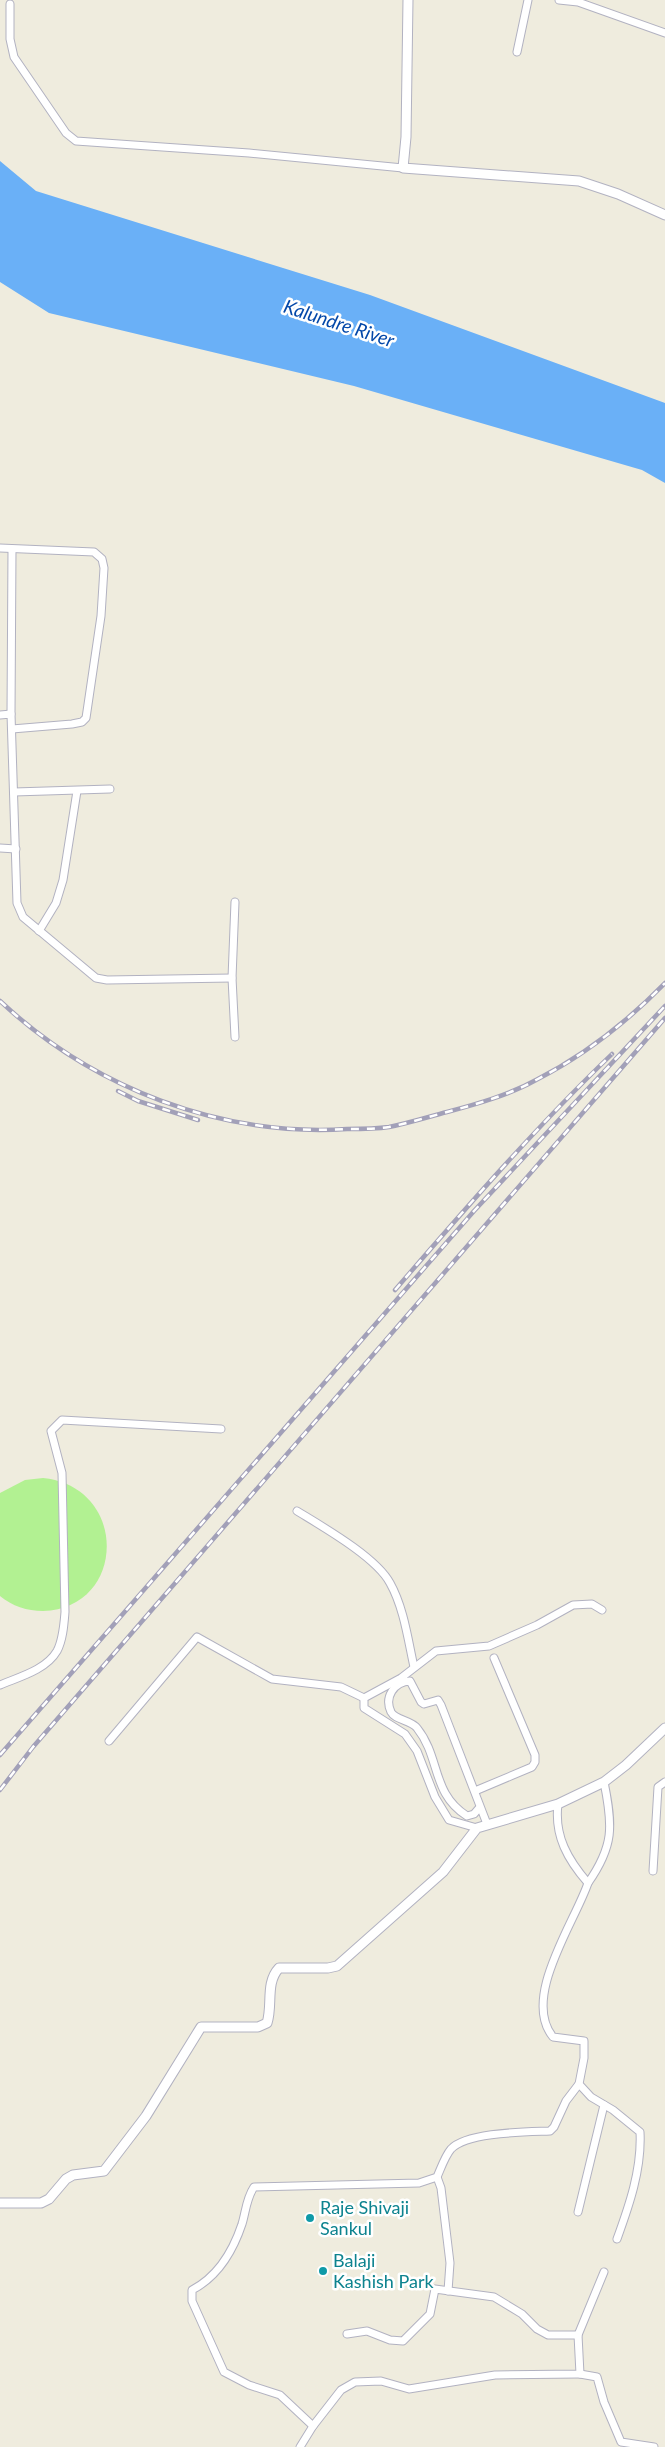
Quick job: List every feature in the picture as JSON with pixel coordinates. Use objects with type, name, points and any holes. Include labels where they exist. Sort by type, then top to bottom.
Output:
[{"type":"street","points":[[402,168],[406,137],[408,0]]},
{"type":"street","points":[[516,52],[528,0]]},
{"type":"street","points":[[559,0],[578,2],[665,33]]},
{"type":"street","points":[[10,4],[10,39],[14,57],[66,133],[76,141],[249,153],[402,168],[580,181],[665,215]]},
{"type":"street","points":[[0,548],[94,552],[102,559],[104,568],[101,616],[86,718],[82,722],[72,724],[12,729]]},
{"type":"street","points":[[12,549],[11,714],[17,903],[23,917],[96,978],[107,980],[232,978]]},
{"type":"street","points":[[0,715],[11,714]]},
{"type":"street","points":[[14,792],[110,790]]},
{"type":"street","points":[[39,931],[56,902],[63,880],[77,791]]},
{"type":"street","points":[[0,848],[16,848]]},
{"type":"street","points":[[235,902],[232,978],[235,1037]]},
{"type":"street","points":[[0,1685],[38,1669],[57,1652],[62,1634],[65,1612],[62,1473],[51,1431],[62,1420],[221,1429]]},
{"type":"street","points":[[297,1511],[362,1553],[390,1581],[402,1614],[414,1667]]},
{"type":"street","points":[[364,1698],[436,1651],[489,1646],[537,1625],[573,1605],[592,1604],[602,1610]]},
{"type":"street","points":[[109,1741],[198,1637],[272,1679],[341,1687],[364,1698]]},
{"type":"street","points":[[475,1791],[532,1767],[535,1762],[535,1755],[494,1658]]},
{"type":"street","points":[[480,1807],[474,1814],[467,1816],[454,1808],[445,1796],[427,1744],[416,1726],[395,1716],[391,1711],[389,1697],[393,1689],[399,1684],[410,1681],[421,1702],[424,1704],[438,1700],[487,1824]]},
{"type":"street","points":[[364,1698],[364,1708],[405,1734],[417,1750],[435,1797],[449,1820],[477,1828]]},
{"type":"street","points":[[0,2203],[41,2202],[50,2199],[66,2180],[73,2175],[104,2171],[146,2116],[201,2027],[258,2027],[267,2024],[270,2016],[271,1981],[279,1968],[328,1968],[337,1966],[443,1872],[477,1828],[558,1804],[604,1782],[626,1765],[665,1728]]},
{"type":"street","points":[[448,2291],[450,2263],[441,2188],[437,2177],[450,2150],[460,2142],[494,2136],[550,2131],[579,2084],[584,2058],[584,2040],[553,2037],[548,2031],[543,2007],[555,1956],[588,1884],[599,1868],[608,1847],[609,1814],[604,1782]]},
{"type":"street","points":[[653,1871],[658,1787],[665,1782]]},
{"type":"street","points":[[558,1804],[559,1838],[572,1862],[588,1884]]},
{"type":"street","points":[[579,2084],[591,2097],[613,2110],[640,2132],[640,2146],[628,2209],[617,2239]]},
{"type":"street","points":[[578,2212],[604,2105]]},
{"type":"street","points":[[313,2426],[280,2395],[267,2389],[249,2385],[224,2372],[192,2301],[192,2290],[206,2283],[230,2251],[242,2224],[248,2196],[254,2187],[390,2185],[419,2183],[437,2177]]},
{"type":"street","points":[[580,2374],[578,2335],[604,2272]]},
{"type":"street","points":[[348,2334],[367,2331],[390,2340],[403,2340],[430,2314],[435,2289],[494,2297],[522,2314],[537,2329],[548,2334],[578,2335]]},
{"type":"street","points":[[300,2447],[313,2426],[341,2390],[355,2382],[381,2381],[409,2389],[495,2375],[580,2374],[597,2377],[604,2402],[621,2442],[654,2447]]},
{"type":"green space","points":[[43,1478],[71,1486],[91,1502],[103,1523],[107,1547],[103,1570],[91,1590],[71,1605],[43,1611],[20,1607],[0,1596],[0,1493],[25,1480]]},
{"type":"water","name":"Kalundre River","points":[[0,161],[36,191],[370,295],[665,403],[665,483],[642,470],[354,386],[49,313],[0,282]]},
{"type":"railway","points":[[0,1001],[36,1032],[76,1059],[117,1082],[161,1101],[206,1115],[252,1125],[299,1129],[363,1129],[389,1127],[411,1122],[504,1095],[526,1085],[571,1060],[605,1037],[665,983]]},
{"type":"railway","points":[[0,1755],[474,1211],[665,1006]]},
{"type":"railway","points":[[0,1790],[33,1747],[665,1018]]},
{"type":"railway","points":[[395,1290],[528,1140],[612,1054]]},
{"type":"railway","points":[[118,1091],[138,1101],[198,1120]]},
{"type":"place","name":"Raje Shivaji Sankul","points":[[310,2218]]},
{"type":"place","name":"Balaji Kashish Park","points":[[323,2271]]}]
